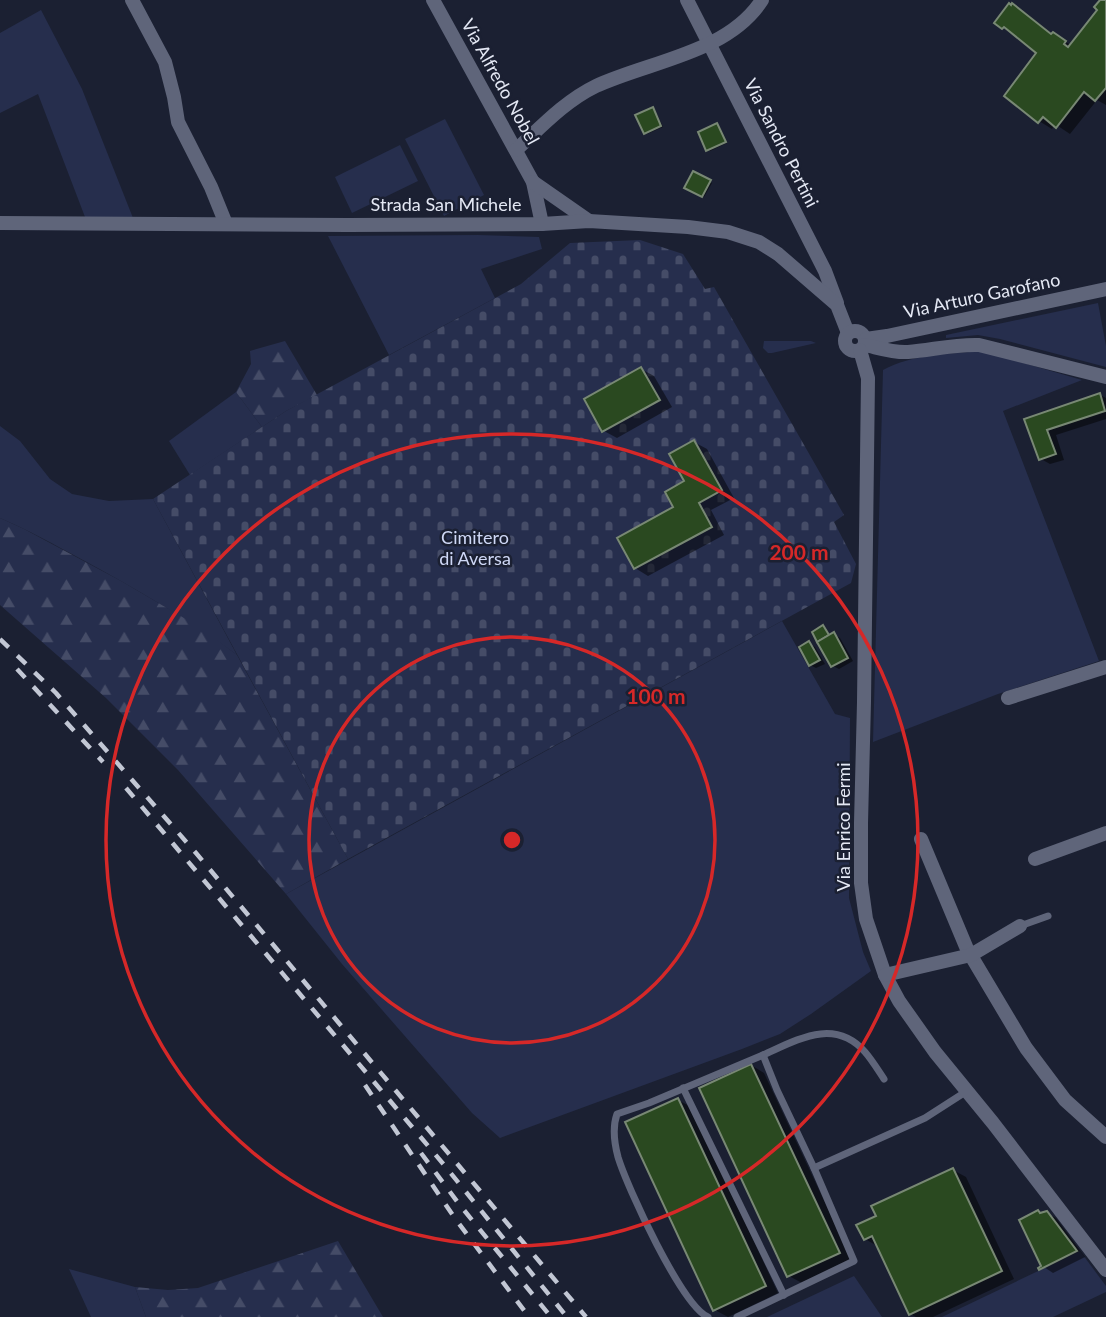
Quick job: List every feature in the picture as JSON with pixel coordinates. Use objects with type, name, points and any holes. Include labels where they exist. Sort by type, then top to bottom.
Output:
[{"type":"street","points":[[132,0],[165,62],[178,122],[211,187],[226,224]]},
{"type":"street","name":"Via Alfredo Nobel","points":[[433,0],[533,183],[542,224]]},
{"type":"street","name":"Via Sandro Pertini","points":[[687,0],[825,271],[837,305]]},
{"type":"street","points":[[516,150],[558,111],[596,87],[710,44],[741,23],[754,12],[762,0]]},
{"type":"street","name":"Via Alfredo Nobel","points":[[533,183],[589,221]]},
{"type":"street","name":"Strada San Michele","points":[[0,223],[542,224],[589,221],[728,232],[759,242],[778,254],[837,305],[848,333],[860,331],[863,345]]},
{"type":"street","name":"Via Arturo Garofano","points":[[863,345],[887,336],[1106,289]]},
{"type":"street","points":[[863,345],[907,352],[979,345],[1106,377]]},
{"type":"street","name":"Via Enrico Fermi","points":[[863,345],[868,378],[861,823],[861,883],[866,919],[876,952],[899,1001],[935,1052],[1010,1144],[1106,1270]]},
{"type":"street","points":[[1008,698],[1106,667]]},
{"type":"street","points":[[1035,859],[1106,833]]},
{"type":"street","points":[[921,839],[971,956],[1026,1048],[1065,1100],[1106,1138]]},
{"type":"street","points":[[886,975],[971,956],[1020,926]]},
{"type":"lane","points":[[1020,926],[1048,916]]},
{"type":"lane","points":[[708,1317],[702,1314],[683,1291],[646,1223],[618,1156],[613,1127],[617,1114],[802,1038],[827,1032],[844,1036],[864,1050],[884,1079]]},
{"type":"lane","points":[[737,1317],[854,1261],[762,1055]]},
{"type":"lane","points":[[683,1088],[784,1295]]},
{"type":"lane","points":[[814,1168],[925,1118],[967,1091]]},
{"type":"green space","points":[[41,10],[82,89],[133,218],[85,217],[38,94],[0,113],[0,33]]},
{"type":"green space","points":[[445,119],[484,195],[444,216],[405,139]]},
{"type":"green space","points":[[400,145],[418,181],[352,213],[335,177]]},
{"type":"green space","points":[[328,236],[539,237],[542,249],[481,269],[495,298],[389,355]]},
{"type":"green space","name":"Cimitero di Aversa","points":[[640,240],[683,254],[705,289],[714,287],[844,515],[834,522],[856,564],[851,583],[348,859],[153,499],[286,411],[521,284],[570,243]]},
{"type":"green space","points":[[1098,303],[1106,346],[1106,367],[978,335],[946,338],[946,335]]},
{"type":"green space","points":[[285,341],[317,395],[262,427],[236,392],[251,364],[250,351]]},
{"type":"green space","points":[[764,341],[816,343],[768,353],[763,348]]},
{"type":"green space","points":[[982,351],[1082,380],[1003,411],[1099,661],[998,694],[873,742],[883,370],[919,358]]},
{"type":"green space","points":[[236,392],[262,427],[190,475],[169,441]]},
{"type":"green space","points":[[0,426],[20,441],[50,479],[72,494],[109,501],[153,499],[237,655],[141,593],[0,518]]},
{"type":"green space","points":[[0,518],[121,581],[201,628],[237,655],[348,859],[286,894],[178,770],[106,698],[0,605]]},
{"type":"green space","points":[[782,621],[835,714],[850,718],[849,898],[863,952],[871,971],[780,1034],[500,1138],[472,1113],[342,964],[286,894]]},
{"type":"green space","points":[[338,1241],[383,1317],[146,1317],[135,1287],[168,1290],[198,1288]]},
{"type":"green space","points":[[1080,1251],[1106,1286],[1106,1292],[1053,1317],[942,1317]]},
{"type":"green space","points":[[69,1269],[135,1287],[146,1317],[91,1317]]},
{"type":"green space","points":[[854,1276],[882,1317],[767,1317]]},
{"type":"building","points":[[1100,0],[1106,0],[1106,88],[1095,101],[1084,92],[1056,128],[1043,117],[1038,123],[1004,96],[1036,53],[1004,27],[1002,29],[994,23],[1009,3],[1012,3],[1051,34],[1053,32],[1066,41],[1064,44],[1068,47],[1097,10],[1094,7]]},
{"type":"building","points":[[653,107],[661,126],[644,134],[635,115]]},
{"type":"building","points":[[717,123],[726,142],[706,151],[698,132]]},
{"type":"building","points":[[693,171],[711,180],[702,197],[684,188]]},
{"type":"building","points":[[641,367],[660,400],[602,432],[584,399]]},
{"type":"building","points":[[1100,393],[1105,411],[1047,430],[1056,454],[1039,460],[1024,419]]},
{"type":"building","points":[[694,440],[722,490],[699,503],[712,527],[634,569],[617,538],[673,507],[665,492],[684,481],[669,454]]},
{"type":"building","points":[[823,625],[829,635],[817,642],[812,632]]},
{"type":"building","points":[[834,632],[848,658],[831,667],[817,642]]},
{"type":"building","points":[[809,641],[820,660],[809,666],[799,647]]},
{"type":"building","points":[[751,1064],[840,1253],[787,1277],[699,1088]]},
{"type":"building","points":[[678,1098],[766,1286],[713,1311],[625,1122]]},
{"type":"building","points":[[953,1168],[1002,1271],[909,1315],[872,1236],[864,1240],[856,1225],[876,1216],[871,1206]]},
{"type":"building","points":[[1038,1210],[1040,1213],[1047,1211],[1077,1251],[1039,1270],[1041,1266],[1019,1220]]},
{"type":"railway","points":[[0,639],[56,693],[196,853],[586,1317]]},
{"type":"railway","points":[[17,669],[103,762]]},
{"type":"railway","points":[[126,788],[445,1166],[567,1317]]},
{"type":"railway","points":[[365,1085],[454,1217],[529,1317]]},
{"type":"railway","points":[[421,1153],[551,1317]]}]
